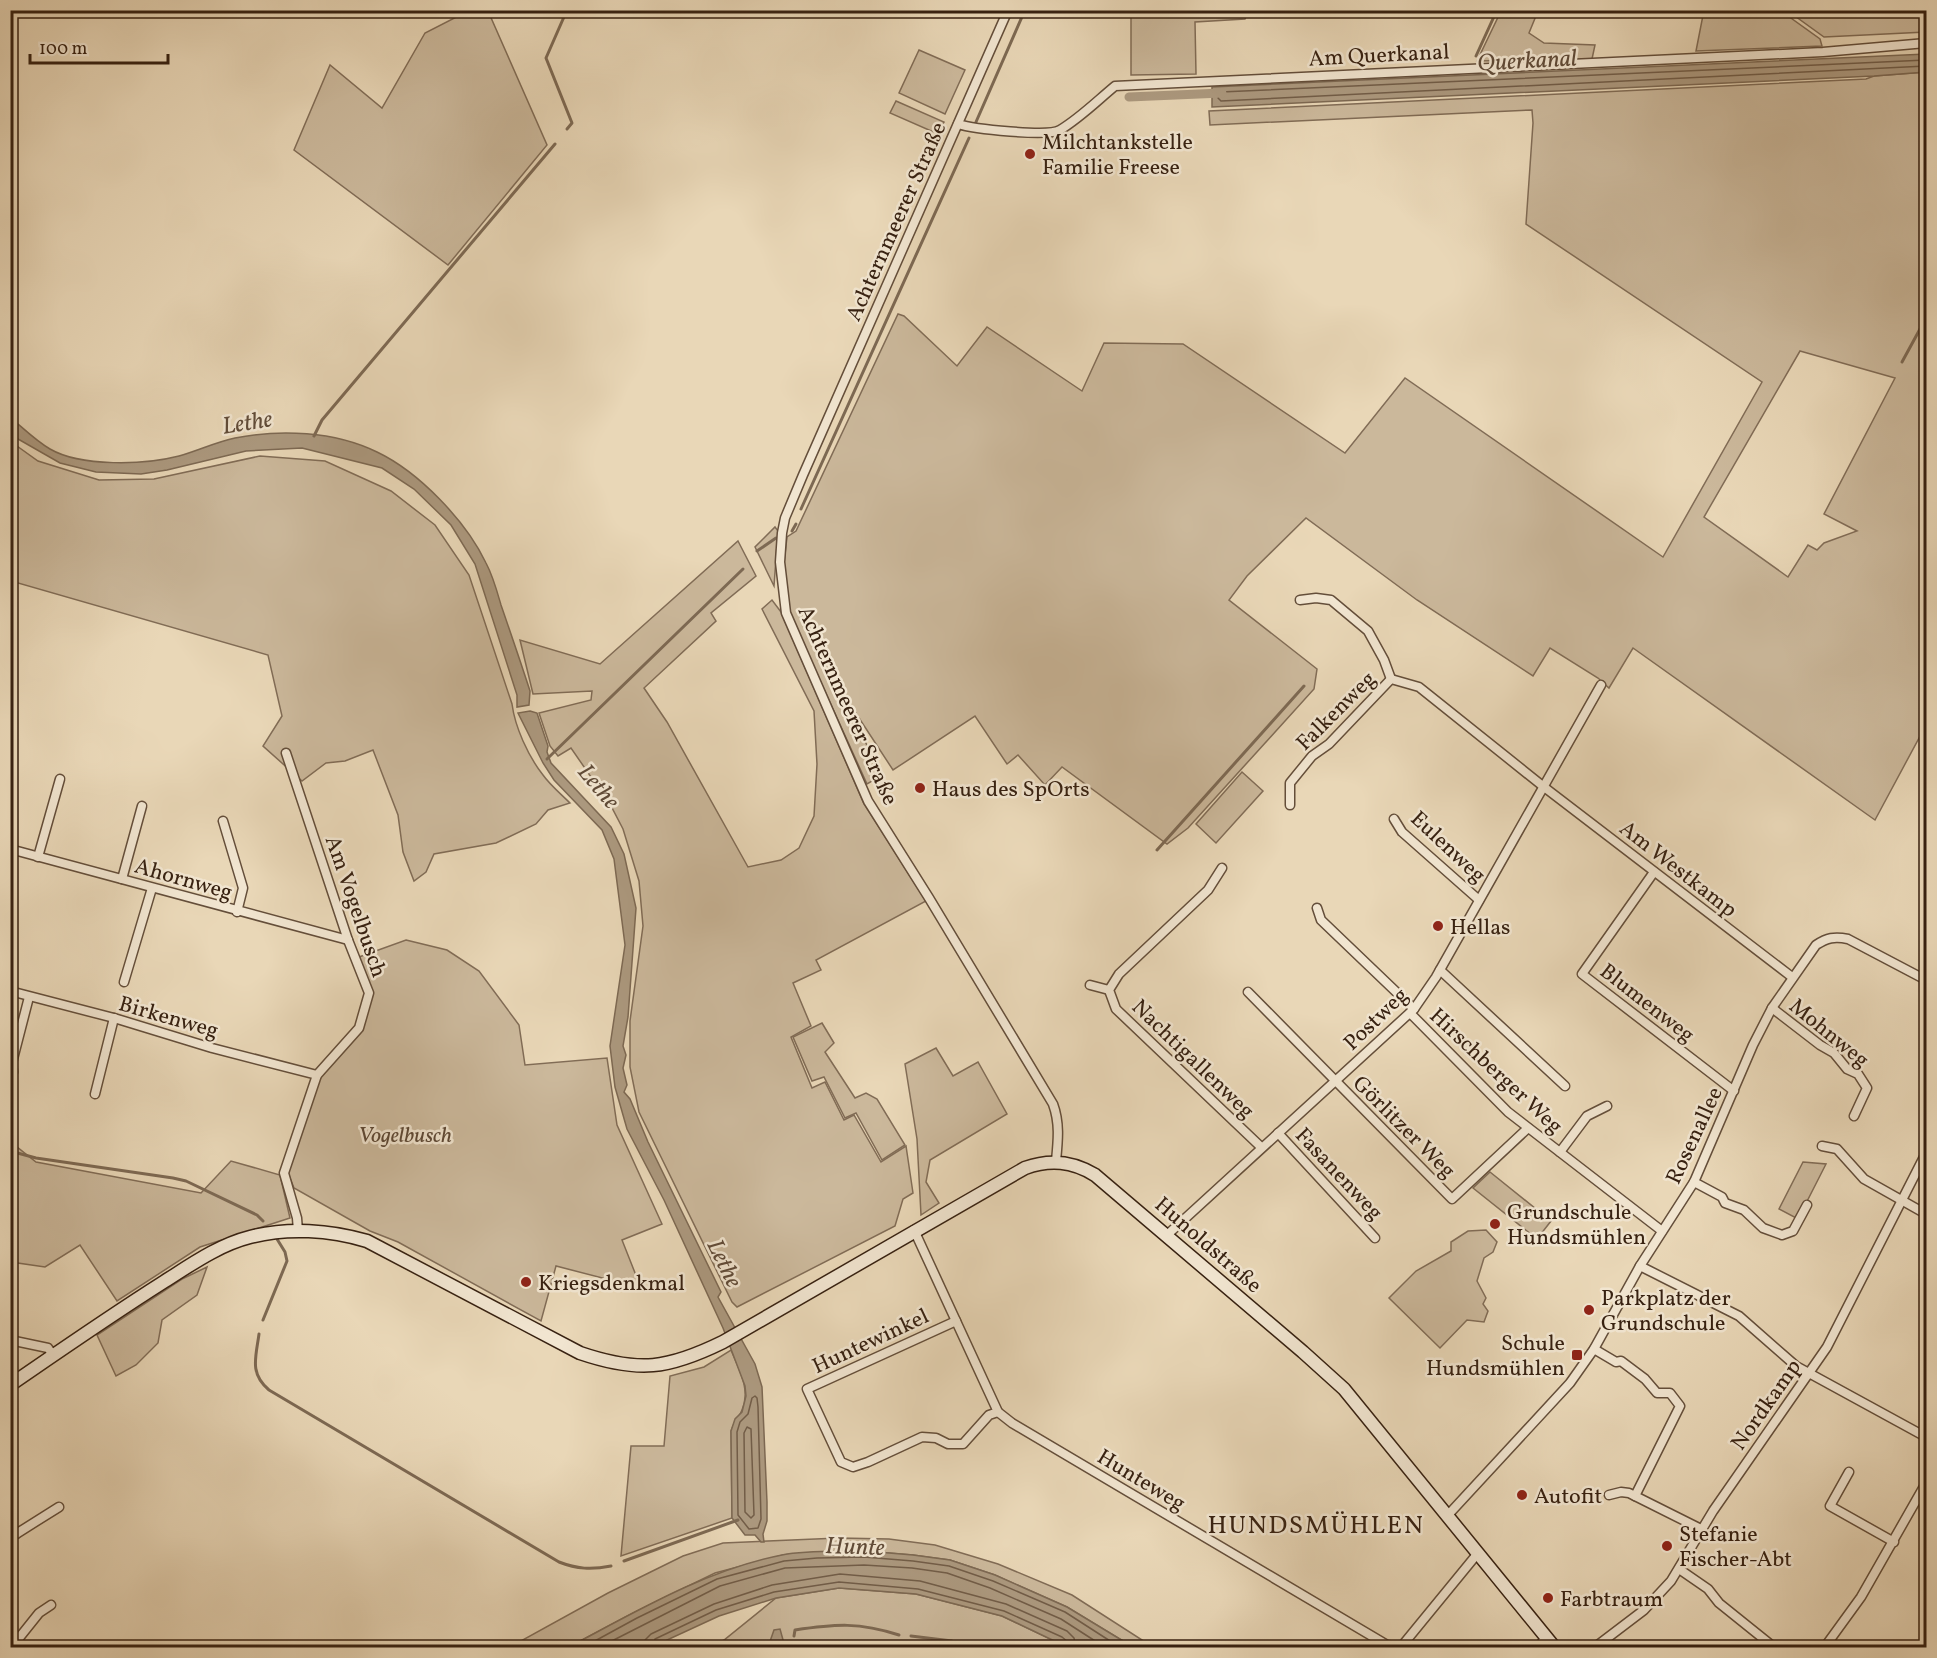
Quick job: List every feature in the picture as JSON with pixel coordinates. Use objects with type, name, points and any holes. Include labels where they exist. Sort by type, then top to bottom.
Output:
[{"type":"street","name":"Achternmeerer Straße","points":[[1008,10],[785,518],[780,562],[786,613],[868,801],[1053,1104],[1057,1115],[1056,1161]]},
{"type":"street","name":"Am Querkanal","points":[[958,124],[970,128],[1020,132],[1058,132],[1116,86],[1823,52],[1926,43]]},
{"type":"street","points":[[1300,600],[1316,598],[1331,600],[1368,631],[1384,660],[1391,679]]},
{"type":"street","name":"Falkenweg","points":[[1290,805],[1290,783],[1312,756],[1329,744],[1391,679],[1419,687],[1544,787]]},
{"type":"street","name":"Postweg","points":[[1167,1236],[1412,1011],[1440,970],[1601,685]]},
{"type":"street","name":"Am Vogelbusch","points":[[286,753],[348,940],[369,993],[359,1028],[317,1075],[284,1173],[297,1218],[298,1231]]},
{"type":"street","points":[[38,857],[60,779]]},
{"type":"street","name":"Am Westkamp","points":[[1544,787],[1792,977]]},
{"type":"street","points":[[122,879],[142,806]]},
{"type":"street","name":"Eulenweg","points":[[1394,819],[1402,832],[1479,900]]},
{"type":"street","points":[[223,821],[243,888],[237,912]]},
{"type":"street","name":"Ahornweg","points":[[10,849],[237,912],[348,940]]},
{"type":"street","name":"Nachtigallenweg","points":[[1109,990],[1119,974],[1208,890],[1222,868]]},
{"type":"street","name":"Blumenweg","points":[[1654,872],[1582,974],[1734,1091]]},
{"type":"street","points":[[124,982],[152,888]]},
{"type":"street","name":"Hirschberger Weg","points":[[1317,908],[1321,921],[1412,1011],[1508,1112],[1662,1231]]},
{"type":"street","name":"Rosenallee","points":[[1448,1515],[1570,1383],[1594,1350],[1640,1266],[1694,1182],[1753,1045],[1772,1008],[1816,945],[1826,938],[1837,936],[1848,939],[1926,980]]},
{"type":"street","points":[[1440,970],[1565,1086]]},
{"type":"street","name":"Nachtigallenweg","points":[[1090,985],[1109,990]]},
{"type":"street","name":"Nachtigallenweg","points":[[1109,990],[1116,1009],[1262,1147]]},
{"type":"street","name":"Birkenweg","points":[[10,991],[317,1075]]},
{"type":"street","points":[[1248,992],[1335,1081]]},
{"type":"street","points":[[11,1080],[12,1063],[29,997]]},
{"type":"street","name":"Mohnweg","points":[[1772,1008],[1834,1053],[1847,1069],[1858,1074],[1867,1088],[1854,1116]]},
{"type":"street","points":[[94,1094],[114,1018]]},
{"type":"street","name":"Görlitzer Weg","points":[[1335,1081],[1452,1199],[1528,1128]]},
{"type":"street","name":"Hirschberger Weg","points":[[1560,1152],[1587,1116],[1607,1106]]},
{"type":"street","name":"Fasanenweg","points":[[1278,1133],[1375,1238]]},
{"type":"street","points":[[1822,1146],[1837,1149],[1864,1179],[1926,1214]]},
{"type":"street","name":"Nordkamp","points":[[1594,1647],[1644,1610],[1678,1569],[1701,1529],[1827,1347],[1926,1153]]},
{"type":"street","name":"Hunoldstraße","points":[[10,1385],[125,1306],[206,1255],[249,1237],[298,1231],[345,1235],[376,1244],[580,1353],[627,1366],[651,1366],[685,1358],[723,1342],[1025,1168],[1040,1162],[1056,1161],[1083,1167],[1095,1175],[1344,1389],[1555,1647]]},
{"type":"street","points":[[1694,1182],[1722,1197],[1725,1203],[1744,1210],[1763,1228],[1782,1235],[1793,1231],[1807,1205]]},
{"type":"street","points":[[914,1230],[998,1412]]},
{"type":"street","points":[[1640,1266],[1739,1316],[1797,1366],[1926,1437]]},
{"type":"street","name":"Huntewinkel","points":[[956,1321],[807,1389],[841,1462],[853,1467],[922,1437],[936,1438],[948,1444],[963,1444],[989,1415],[998,1412]]},
{"type":"street","points":[[10,1340],[48,1348],[53,1355]]},
{"type":"street","points":[[1594,1350],[1616,1362],[1622,1361],[1630,1366],[1657,1393],[1670,1393],[1680,1406],[1635,1496]]},
{"type":"street","name":"Hunteweg","points":[[998,1412],[1012,1423],[1388,1645],[1401,1647],[1478,1553]]},
{"type":"street","points":[[1849,1472],[1830,1506],[1893,1542]]},
{"type":"street","points":[[1824,1647],[1861,1597],[1926,1483]]},
{"type":"street","points":[[1610,1495],[1621,1492],[1635,1496],[1701,1529]]},
{"type":"street","points":[[10,1526],[13,1536],[59,1507]]},
{"type":"street","points":[[1678,1569],[1708,1589],[1719,1603],[1775,1647]]},
{"type":"street","points":[[10,1647],[39,1613],[51,1605]]},
{"type":"street","points":[[1537,1647],[1546,1637]]},
{"type":"green space","points":[[470,10],[488,11],[547,145],[448,265],[294,150],[330,65],[382,108],[425,33]]},
{"type":"green space","points":[[1704,10],[1781,11],[1820,39],[1822,46],[1696,51]]},
{"type":"green space","points":[[1064,11],[1249,11],[1245,19],[1195,22],[1196,74],[1131,75],[1131,17],[1073,14]]},
{"type":"green space","points":[[1501,11],[1538,11],[1529,33],[1544,43],[1595,45],[1592,59],[1477,61]]},
{"type":"green space","points":[[1788,11],[1926,11],[1926,32],[1824,37]]},
{"type":"green space","points":[[919,50],[965,70],[945,114],[899,93]]},
{"type":"green space","points":[[1926,72],[1926,725],[1875,820],[1633,648],[1609,688],[1598,678],[1550,648],[1533,676],[1417,600],[1306,518],[1247,576],[1229,600],[1317,669],[1314,689],[1188,828],[1167,844],[1062,767],[1045,785],[1018,755],[1007,764],[975,716],[893,770],[844,695],[881,776],[867,784],[788,610],[784,563],[787,537],[796,531],[898,314],[904,316],[957,366],[987,327],[1082,391],[1104,343],[1183,344],[1345,453],[1405,378],[1663,557],[1762,382],[1526,224],[1532,110],[1210,125],[1209,111],[1866,79],[1874,76]],"holes":[[[1800,351],[1895,378],[1824,514],[1857,531],[1824,543],[1817,550],[1808,545],[1788,577],[1704,517]]]},
{"type":"green space","points":[[896,101],[944,122],[938,134],[890,113]]},
{"type":"green space","points":[[10,441],[38,461],[99,480],[154,479],[260,456],[325,461],[391,491],[435,525],[469,575],[523,741],[546,779],[570,803],[548,810],[536,824],[496,843],[434,854],[426,872],[414,881],[403,852],[398,815],[373,750],[345,761],[326,763],[302,781],[263,746],[282,716],[268,655],[11,581]]},
{"type":"green space","points":[[775,527],[778,531],[774,586],[755,547]]},
{"type":"green space","points":[[738,541],[756,576],[711,613],[716,621],[644,688],[667,722],[748,867],[781,860],[799,848],[814,816],[817,764],[814,711],[762,609],[772,600],[781,612],[864,804],[926,901],[816,960],[821,970],[793,983],[811,1026],[791,1037],[812,1088],[825,1082],[844,1120],[854,1115],[881,1162],[906,1146],[913,1193],[903,1199],[895,1226],[737,1307],[732,1302],[639,1112],[630,1067],[630,1021],[643,926],[639,881],[623,829],[611,806],[571,748],[558,756],[550,746],[539,713],[591,700],[592,691],[533,694],[520,640],[600,664]]},
{"type":"green space","points":[[1242,772],[1263,791],[1216,843],[1196,824]]},
{"type":"green space","name":"Vogelbusch","points":[[406,940],[447,950],[479,971],[519,1025],[525,1065],[607,1058],[617,1125],[662,1224],[622,1240],[641,1288],[556,1266],[541,1321],[398,1242],[370,1231],[294,1188],[288,1173],[316,1079],[361,1029],[372,995],[359,957]]},
{"type":"green space","points":[[822,1023],[834,1043],[825,1052],[855,1098],[866,1093],[877,1099],[905,1145],[882,1160],[856,1113],[845,1118],[824,1077],[812,1081],[793,1037]]},
{"type":"green space","points":[[936,1048],[953,1076],[978,1062],[1007,1114],[930,1160],[926,1182],[939,1203],[921,1215],[917,1139],[905,1064]]},
{"type":"green space","points":[[10,1146],[17,1147],[36,1162],[201,1193],[231,1161],[280,1175],[290,1218],[200,1247],[117,1301],[80,1245],[45,1267],[11,1262]]},
{"type":"green space","points":[[1803,1162],[1826,1164],[1798,1219],[1779,1209]]},
{"type":"green space","points":[[1490,1172],[1551,1221],[1537,1239],[1473,1188]]},
{"type":"green space","points":[[1486,1230],[1497,1242],[1493,1252],[1484,1258],[1477,1281],[1486,1298],[1483,1304],[1488,1311],[1484,1322],[1467,1320],[1440,1348],[1389,1298],[1416,1271],[1451,1251],[1451,1242],[1468,1231]]},
{"type":"green space","points":[[207,1267],[197,1295],[162,1320],[158,1343],[136,1365],[116,1376],[97,1335],[182,1279]]},
{"type":"green space","points":[[731,1350],[745,1387],[742,1410],[731,1431],[732,1518],[621,1556],[631,1446],[664,1446],[670,1376],[704,1367]]},
{"type":"green space","points":[[839,1538],[889,1539],[935,1545],[998,1564],[1072,1595],[1153,1647],[1133,1647],[1067,1607],[995,1575],[950,1560],[865,1551],[783,1555],[715,1573],[569,1647],[508,1648],[608,1593],[683,1556],[723,1543]]},
{"type":"green space","points":[[839,1588],[916,1594],[1002,1616],[1067,1647],[709,1648],[724,1640],[776,1598]]},
{"type":"water","points":[[1926,54],[1926,72],[1874,76],[1212,107],[1212,87]]},
{"type":"water","points":[[11,418],[50,449],[63,455],[113,463],[165,459],[235,438],[270,433],[325,436],[377,452],[409,472],[440,499],[477,547],[493,578],[527,680],[530,691],[529,705],[517,707],[517,695],[475,564],[451,525],[414,489],[382,468],[302,448],[246,451],[141,474],[96,472],[60,463],[11,435]]},
{"type":"water","points":[[530,711],[537,713],[551,763],[611,827],[624,854],[636,908],[628,1017],[623,1046],[626,1055],[623,1068],[627,1085],[624,1092],[630,1099],[648,1142],[721,1292],[718,1297],[755,1364],[762,1387],[767,1502],[764,1542],[761,1542],[755,1535],[745,1535],[732,1518],[731,1431],[735,1419],[742,1412],[746,1396],[745,1386],[723,1328],[664,1200],[627,1129],[615,1087],[610,1046],[625,945],[614,859],[602,830],[554,780],[543,763],[518,713]]},
{"type":"water","points":[[865,1551],[950,1560],[995,1575],[1067,1607],[1133,1647],[1067,1647],[1002,1616],[916,1594],[839,1588],[776,1598],[719,1616],[652,1647],[569,1647],[672,1593],[726,1571],[792,1553]]},
{"type":"water","points":[[780,1629],[785,1647],[768,1647],[774,1630]]},
{"type":"waterway","points":[[567,10],[546,58],[572,123],[567,129]]},
{"type":"waterway","points":[[976,122],[1025,10]]},
{"type":"waterway","points":[[1476,56],[1497,10]]},
{"type":"waterway","name":"Querkanal","points":[[1129,97],[1222,93]]},
{"type":"waterway","points":[[801,509],[969,138]]},
{"type":"waterway","points":[[314,436],[322,420],[555,144]]},
{"type":"waterway","points":[[1902,362],[1926,318]]},
{"type":"waterway","points":[[792,531],[796,524]]},
{"type":"waterway","points":[[757,551],[776,538]]},
{"type":"waterway","points":[[547,759],[743,569]]},
{"type":"waterway","points":[[1157,850],[1304,686]]},
{"type":"waterway","points":[[10,1151],[36,1158],[186,1181],[257,1215],[263,1221]]},
{"type":"waterway","points":[[263,1320],[287,1261],[285,1252],[277,1239]]},
{"type":"waterway","points":[[259,1334],[256,1371],[269,1390],[559,1562],[584,1568],[611,1566]]},
{"type":"waterway","points":[[624,1561],[738,1520]]},
{"type":"waterway","points":[[794,1636],[795,1630],[847,1625],[899,1635]]},
{"type":"waterway","points":[[911,1636],[952,1641],[968,1648]]},
{"type":"place","name":"Milchtankstelle Familie Freese","points":[[1030,154]]},
{"type":"place","name":"Haus des SpOrts","points":[[920,788]]},
{"type":"place","name":"Hellas","points":[[1438,926]]},
{"type":"place","name":"Grundschule Hundsmühlen","points":[[1495,1224]]},
{"type":"place","name":"Kriegsdenkmal","points":[[526,1282]]},
{"type":"place","name":"Parkplatz der Grundschule","points":[[1589,1310]]},
{"type":"place","name":"Schule Hundsmühlen","points":[[1577,1355]]},
{"type":"place","name":"Autofit","points":[[1522,1495]]},
{"type":"place","name":"Stefanie Fischer-Abt","points":[[1667,1546]]},
{"type":"place","name":"Farbtraum","points":[[1548,1598]]},
{"type":"district","name":"HUNDSMÜHLEN","points":[[1316,1524]]},
{"type":"water label","name":"Lethe","points":[[247,422]]},
{"type":"water label","name":"Lethe","points":[[599,786]]},
{"type":"water label","name":"Lethe","points":[[725,1263]]},
{"type":"water label","name":"Hunte","points":[[855,1546]]}]
